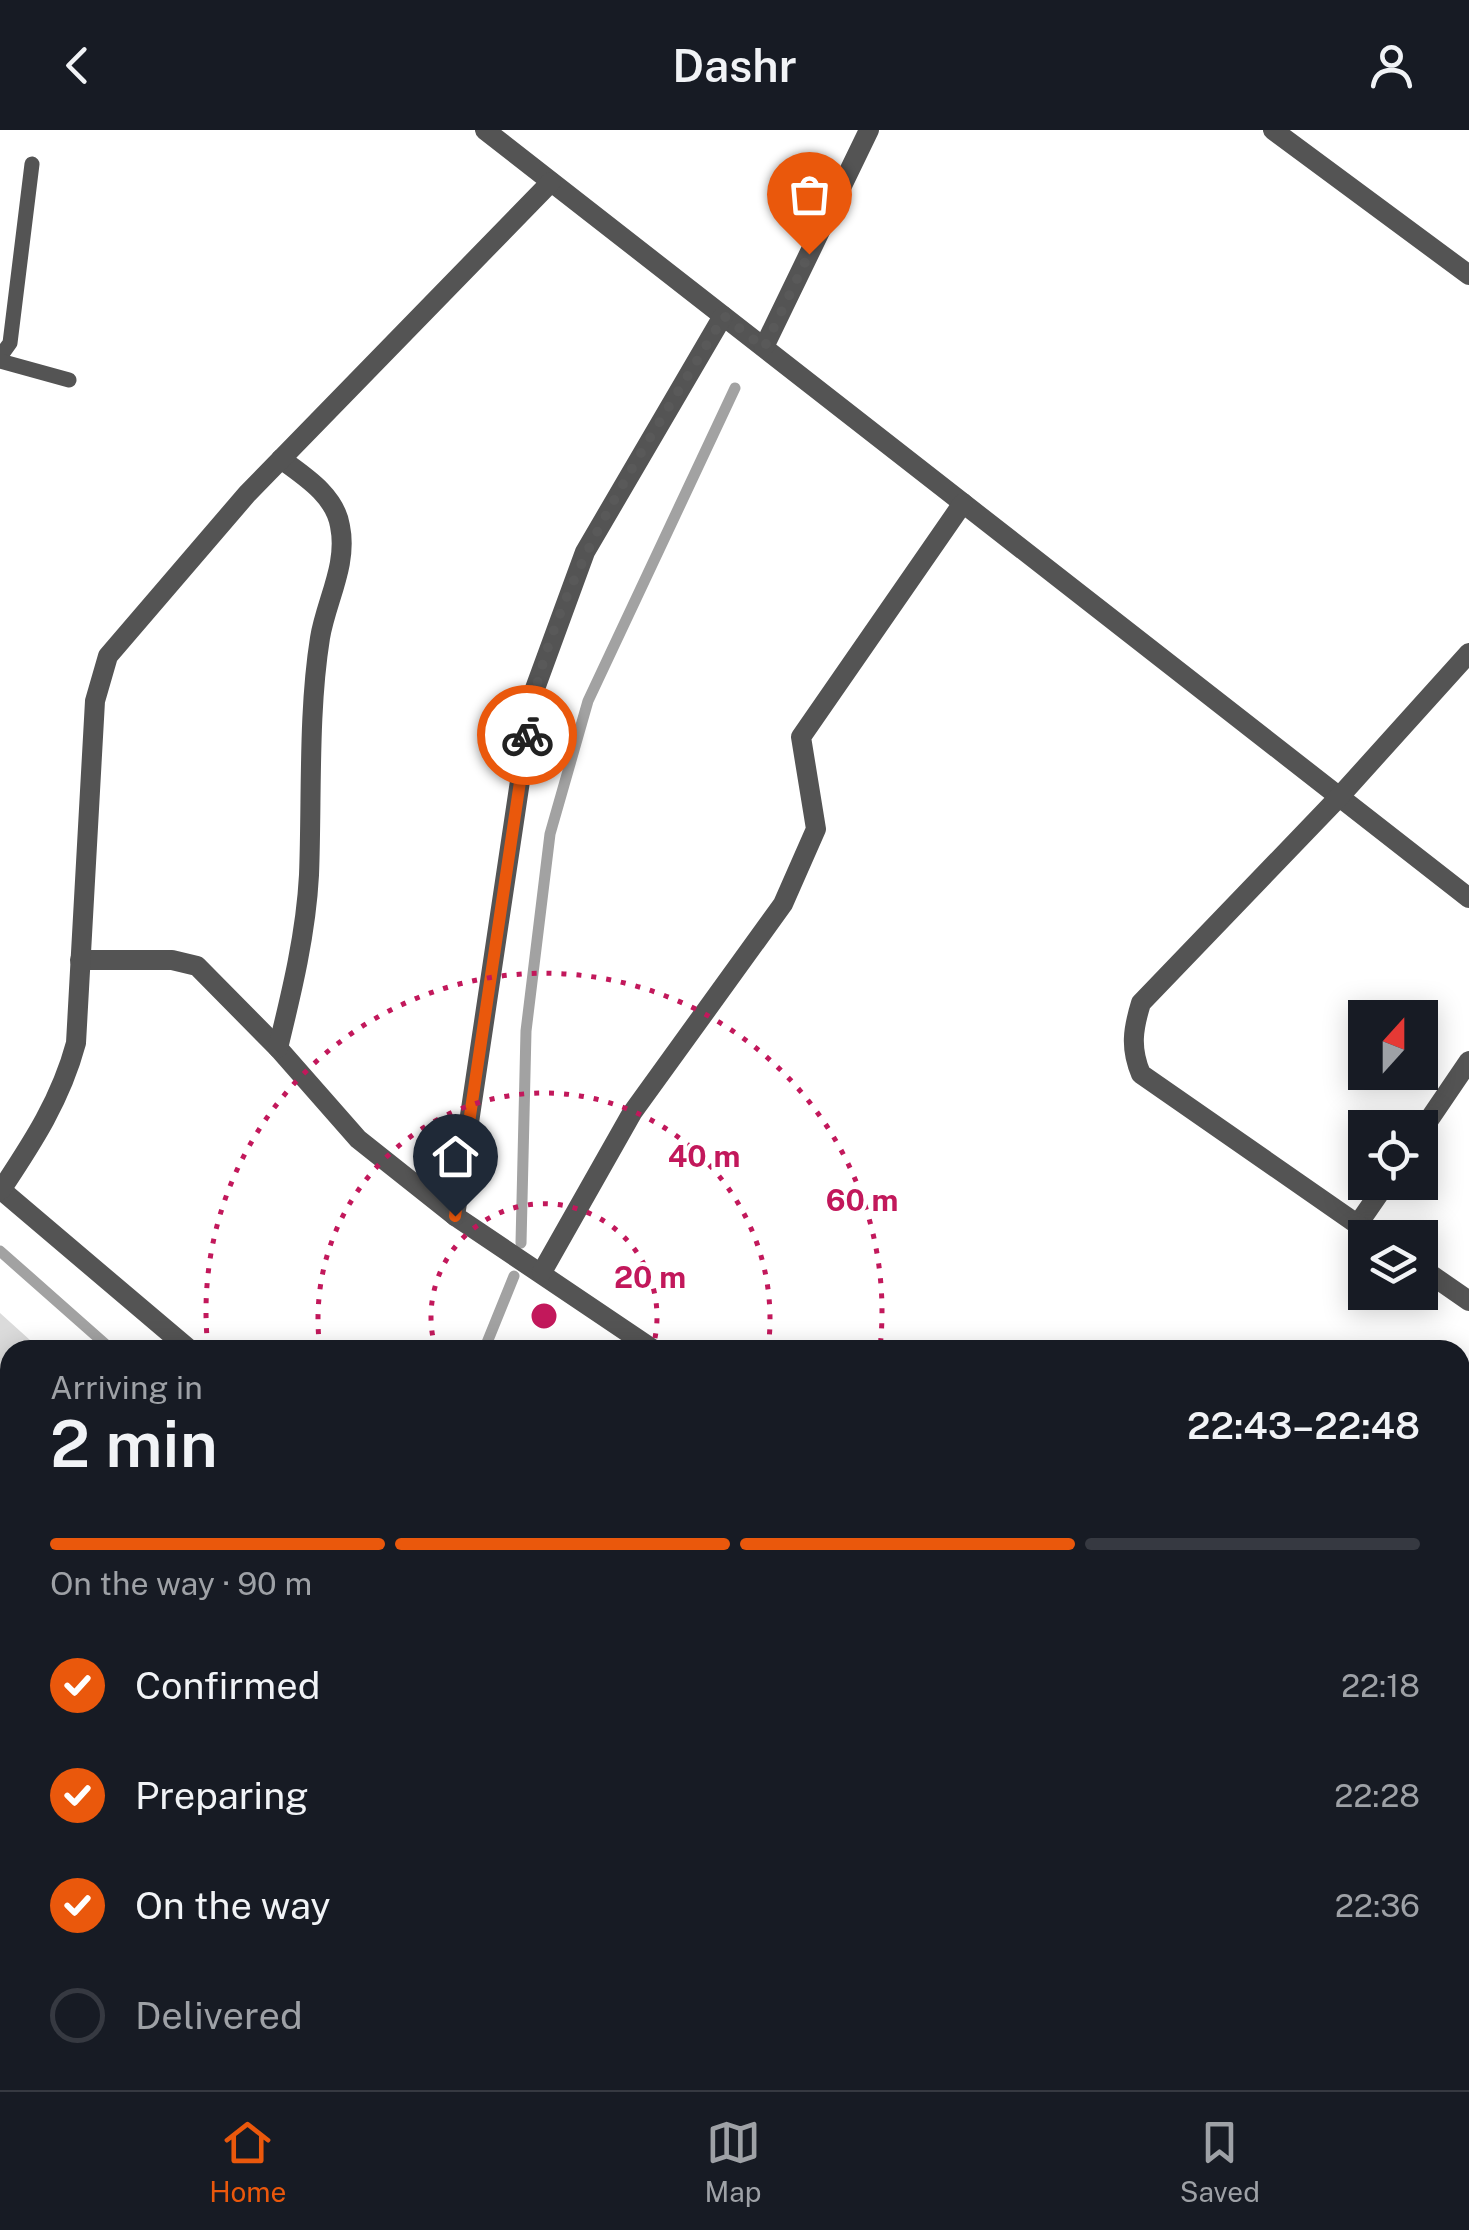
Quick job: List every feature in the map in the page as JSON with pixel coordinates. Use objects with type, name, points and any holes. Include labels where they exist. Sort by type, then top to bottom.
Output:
[{"type":"street","points":[[485,130],[1469,898]]},
{"type":"street","points":[[764,348],[869,130]]},
{"type":"street","points":[[1272,130],[1299,137],[1469,275]]},
{"type":"street","points":[[178,1340],[1,1189],[47,1121],[65,1083],[76,1043],[94,701],[108,656],[280,459],[551,182]]},
{"type":"street","points":[[455,1216],[533,694],[585,552],[724,316]]},
{"type":"street","points":[[278,1048],[297,972],[309,878],[320,637],[340,569],[340,524],[318,486],[280,459]]},
{"type":"street","points":[[542,1272],[632,1113],[783,904],[816,829],[801,737],[964,503]]},
{"type":"street","points":[[1352,1220],[1142,1074],[1135,1058],[1132,1030],[1141,1004],[1340,796],[1469,653]]},
{"type":"street","points":[[80,960],[172,960],[197,966],[278,1048],[358,1139],[455,1216],[640,1340]]},
{"type":"street","points":[[1436,1110],[1469,1061]]},
{"type":"street","points":[[1438,1279],[1469,1301]]},
{"type":"lane","points":[[32,164],[10,343],[0,359],[69,380]]},
{"type":"shaded area","points":[[0,1313],[30,1340],[0,1340]]},
{"type":"waterway","points":[[521,1243],[526,1031],[550,834],[588,701],[735,388]]},
{"type":"waterway","points":[[0,1251],[101,1340]]},
{"type":"waterway","points":[[488,1340],[514,1276]]},
{"type":"way so far","points":[[527,735],[533,694],[585,552],[724,316],[764,348],[809,254]]},
{"type":"route","points":[[455,1216],[527,735]]}]
